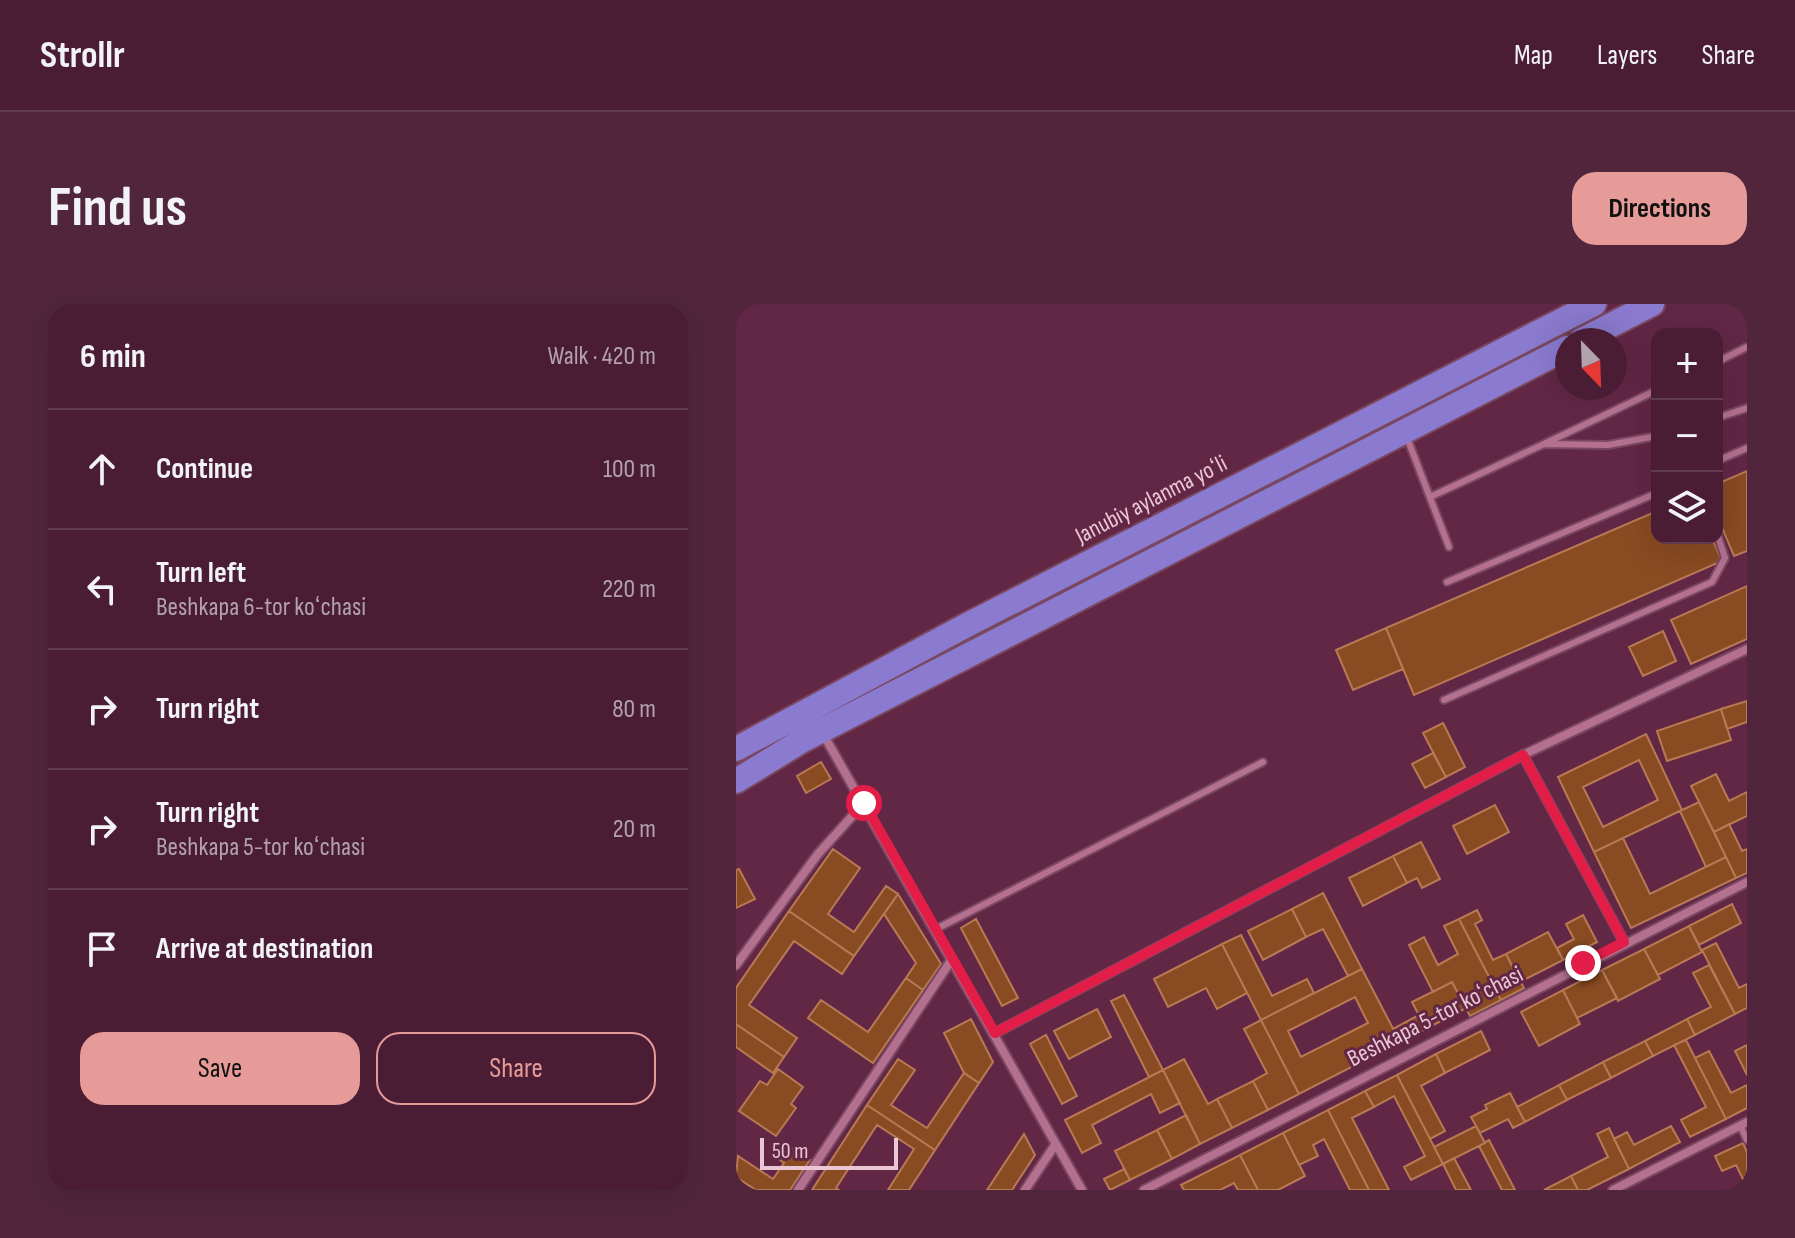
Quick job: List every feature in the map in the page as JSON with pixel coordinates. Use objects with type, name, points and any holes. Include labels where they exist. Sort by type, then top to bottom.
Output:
[{"type":"highway","name":"Janubiy aylanma yoʻli","points":[[736,749],[967,625],[1594,304]]},
{"type":"highway","points":[[1605,328],[1652,304]]},
{"type":"highway","points":[[736,781],[822,731],[1555,354]]},
{"type":"street","points":[[995,1033],[1523,755],[1747,649]]},
{"type":"street","points":[[822,731],[1082,1190]]},
{"type":"street","points":[[1523,755],[1624,942]]},
{"type":"street","points":[[736,965],[818,854],[864,803]]},
{"type":"street","name":"Beshkapa 5-tor koʻchasi","points":[[1144,1190],[1624,942],[1747,882]]},
{"type":"street","points":[[798,1190],[952,959]]},
{"type":"street","points":[[1613,1190],[1744,1124]]},
{"type":"street","points":[[1025,1190],[1055,1145]]},
{"type":"lane","points":[[1723,359],[1747,347]]},
{"type":"lane","points":[[1430,497],[1651,393]]},
{"type":"lane","points":[[1723,416],[1747,408]]},
{"type":"lane","points":[[1405,431],[1449,547]]},
{"type":"lane","points":[[1544,444],[1608,445],[1651,437]]},
{"type":"lane","points":[[1723,458],[1747,448]]},
{"type":"lane","points":[[1447,582],[1651,496]]},
{"type":"lane","points":[[1444,700],[1712,582],[1725,558],[1721,544]]},
{"type":"lane","points":[[936,929],[1263,762]]},
{"type":"lane","points":[[1744,1124],[1747,1140]]},
{"type":"building","points":[[1747,471],[1747,551],[1734,556],[1723,530],[1723,481]]},
{"type":"building","points":[[1651,514],[1651,544],[1715,544],[1722,561],[1414,695],[1386,628]]},
{"type":"building","points":[[1747,586],[1747,639],[1691,664],[1671,620]]},
{"type":"building","points":[[1386,628],[1403,669],[1353,690],[1336,650]]},
{"type":"building","points":[[1663,631],[1676,661],[1643,676],[1629,647]]},
{"type":"building","points":[[1747,701],[1747,722],[1727,729],[1721,709]]},
{"type":"building","points":[[1721,709],[1731,740],[1667,761],[1657,731]]},
{"type":"building","points":[[1443,723],[1465,767],[1446,777],[1423,733]]},
{"type":"building","points":[[1646,734],[1682,810],[1594,852],[1558,777]],"holes":[[[1639,760],[1658,800],[1603,827],[1583,787]]]},
{"type":"building","points":[[1433,753],[1446,777],[1425,788],[1412,764]]},
{"type":"building","points":[[821,762],[831,779],[806,793],[797,776]]},
{"type":"building","points":[[1716,774],[1729,801],[1747,792],[1747,816],[1714,832],[1691,786]]},
{"type":"building","points":[[1699,802],[1726,857],[1706,867],[1680,811]]},
{"type":"building","points":[[1495,805],[1509,832],[1467,854],[1453,826]]},
{"type":"building","points":[[1729,824],[1742,851],[1747,849],[1747,873],[1736,878],[1714,832]]},
{"type":"building","points":[[1623,838],[1650,894],[1726,857],[1736,878],[1631,928],[1594,852]]},
{"type":"building","points":[[1421,842],[1440,879],[1422,888],[1417,878],[1407,883],[1393,856]]},
{"type":"building","points":[[833,849],[860,868],[828,914],[854,932],[886,886],[898,894],[854,956],[789,911]]},
{"type":"building","points":[[1393,856],[1407,883],[1363,906],[1349,878]]},
{"type":"building","points":[[739,869],[755,899],[736,908],[736,870]]},
{"type":"building","points":[[1323,893],[1362,969],[1348,976],[1323,929],[1306,937],[1292,909]]},
{"type":"building","points":[[898,894],[941,964],[923,990],[906,978],[916,963],[884,914]]},
{"type":"building","points":[[1732,904],[1741,923],[1699,945],[1689,926]]},
{"type":"building","points":[[1292,909],[1306,937],[1263,960],[1248,931]]},
{"type":"building","points":[[1477,910],[1482,920],[1475,924],[1493,960],[1506,954],[1524,988],[1501,1000],[1459,919]]},
{"type":"building","points":[[789,911],[854,956],[842,974],[794,941],[749,1005],[797,1038],[784,1057],[736,1024],[736,988]]},
{"type":"building","points":[[1583,915],[1597,942],[1563,960],[1557,948],[1574,939],[1566,924]]},
{"type":"building","points":[[976,919],[1018,998],[1002,1006],[961,928]]},
{"type":"building","points":[[1459,919],[1501,1000],[1470,1016],[1452,982],[1433,992],[1409,945],[1424,937],[1438,965],[1458,954],[1444,926]]},
{"type":"building","points":[[1689,926],[1702,952],[1658,975],[1644,949]]},
{"type":"building","points":[[1548,932],[1563,960],[1520,982],[1506,954]]},
{"type":"building","points":[[1241,935],[1272,996],[1307,979],[1314,993],[1261,1020],[1222,944]]},
{"type":"building","points":[[1716,943],[1739,988],[1747,984],[1747,1008],[1735,1014],[1702,950]]},
{"type":"building","points":[[1222,944],[1247,993],[1217,1009],[1206,988],[1168,1007],[1154,979]]},
{"type":"building","points":[[1644,949],[1660,979],[1618,1001],[1602,970]]},
{"type":"building","points":[[1709,965],[1735,1014],[1695,1035],[1687,1019],[1711,1007],[1693,973]]},
{"type":"building","points":[[1362,969],[1400,1042],[1299,1094],[1261,1020]],"holes":[[[1355,997],[1368,1023],[1301,1057],[1288,1031]]]},
{"type":"building","points":[[1602,970],[1617,998],[1577,1018],[1563,990]]},
{"type":"building","points":[[906,978],[923,990],[873,1063],[808,1018],[821,1000],[868,1032]]},
{"type":"building","points":[[1452,982],[1466,1008],[1426,1029],[1412,1002]]},
{"type":"building","points":[[1563,990],[1580,1024],[1539,1046],[1521,1012]]},
{"type":"building","points":[[1124,995],[1163,1070],[1149,1077],[1111,1001]]},
{"type":"building","points":[[1097,1009],[1111,1037],[1069,1059],[1054,1031]]},
{"type":"building","points":[[1419,1015],[1426,1029],[1400,1042],[1393,1029]]},
{"type":"building","points":[[971,1019],[993,1062],[979,1083],[964,1073],[944,1033]]},
{"type":"building","points":[[1687,1019],[1695,1035],[1653,1056],[1645,1041]]},
{"type":"building","points":[[1261,1020],[1299,1094],[1268,1110],[1253,1081],[1267,1073],[1244,1029]]},
{"type":"building","points":[[736,1024],[784,1057],[773,1073],[736,1047]]},
{"type":"building","points":[[1481,1031],[1490,1050],[1445,1073],[1436,1054]]},
{"type":"building","points":[[1046,1035],[1077,1096],[1062,1104],[1030,1044]]},
{"type":"building","points":[[1686,1040],[1726,1119],[1690,1137],[1681,1120],[1706,1107],[1674,1045]]},
{"type":"building","points":[[1645,1041],[1653,1056],[1611,1078],[1603,1062]]},
{"type":"building","points":[[1747,1045],[1747,1075],[1735,1051]]},
{"type":"building","points":[[1709,1051],[1731,1093],[1747,1085],[1747,1108],[1726,1119],[1695,1058]]},
{"type":"building","points":[[1436,1054],[1445,1073],[1421,1086],[1445,1131],[1430,1139],[1397,1075]]},
{"type":"building","points":[[898,1059],[915,1070],[891,1105],[927,1128],[964,1073],[979,1083],[935,1150],[867,1105]]},
{"type":"building","points":[[1184,1059],[1208,1104],[1217,1099],[1232,1128],[1200,1144],[1163,1070]]},
{"type":"building","points":[[1603,1062],[1611,1078],[1567,1100],[1559,1085]]},
{"type":"building","points":[[778,1069],[803,1087],[791,1104],[796,1108],[776,1136],[739,1111],[760,1081],[767,1085]]},
{"type":"building","points":[[1163,1070],[1180,1103],[1160,1113],[1151,1094],[1092,1125],[1101,1143],[1082,1153],[1065,1120]]},
{"type":"building","points":[[1397,1075],[1443,1164],[1411,1180],[1404,1167],[1425,1156],[1394,1096],[1374,1107],[1365,1091]]},
{"type":"building","points":[[1253,1081],[1268,1110],[1232,1128],[1217,1099]]},
{"type":"building","points":[[1559,1085],[1567,1100],[1525,1122],[1517,1107]]},
{"type":"building","points":[[1365,1091],[1374,1107],[1352,1118],[1389,1190],[1369,1190],[1328,1110]]},
{"type":"building","points":[[1510,1093],[1525,1122],[1513,1128],[1508,1119],[1480,1133],[1471,1117],[1487,1109],[1485,1105]]},
{"type":"building","points":[[867,1105],[935,1150],[909,1190],[888,1190],[914,1149],[877,1125],[836,1188],[839,1190],[812,1190]]},
{"type":"building","points":[[1328,1110],[1369,1190],[1350,1190],[1324,1139],[1313,1145],[1318,1156],[1299,1165],[1283,1133]]},
{"type":"building","points":[[1186,1115],[1200,1144],[1172,1159],[1157,1130]]},
{"type":"building","points":[[1476,1126],[1485,1143],[1443,1164],[1434,1147]]},
{"type":"building","points":[[1671,1126],[1680,1142],[1629,1169],[1614,1139],[1627,1132],[1634,1145]]},
{"type":"building","points":[[1609,1128],[1629,1169],[1587,1190],[1578,1190],[1571,1176],[1608,1157],[1597,1134]]},
{"type":"building","points":[[1157,1130],[1172,1159],[1130,1180],[1115,1151]]},
{"type":"building","points":[[1283,1133],[1305,1176],[1278,1190],[1258,1190],[1240,1155]]},
{"type":"building","points":[[1024,1134],[1035,1155],[1012,1190],[987,1190]]},
{"type":"building","points":[[1489,1140],[1515,1190],[1502,1190],[1479,1146]]},
{"type":"building","points":[[783,1142],[810,1160],[790,1190],[756,1190],[736,1177],[738,1156],[773,1179],[784,1163],[774,1156]]},
{"type":"building","points":[[1743,1143],[1747,1152],[1747,1187],[1736,1165],[1722,1171],[1715,1156]]},
{"type":"building","points":[[1240,1155],[1258,1190],[1238,1190],[1234,1183],[1220,1190],[1184,1190],[1181,1185]]},
{"type":"building","points":[[1454,1158],[1471,1190],[1456,1190],[1443,1164]]},
{"type":"building","points":[[1124,1169],[1130,1180],[1110,1190],[1104,1179]]},
{"type":"building","points":[[1571,1176],[1578,1190],[1544,1190]]},
{"type":"route","points":[[864,803],[995,1033],[1523,755],[1624,942],[1583,963]]}]
